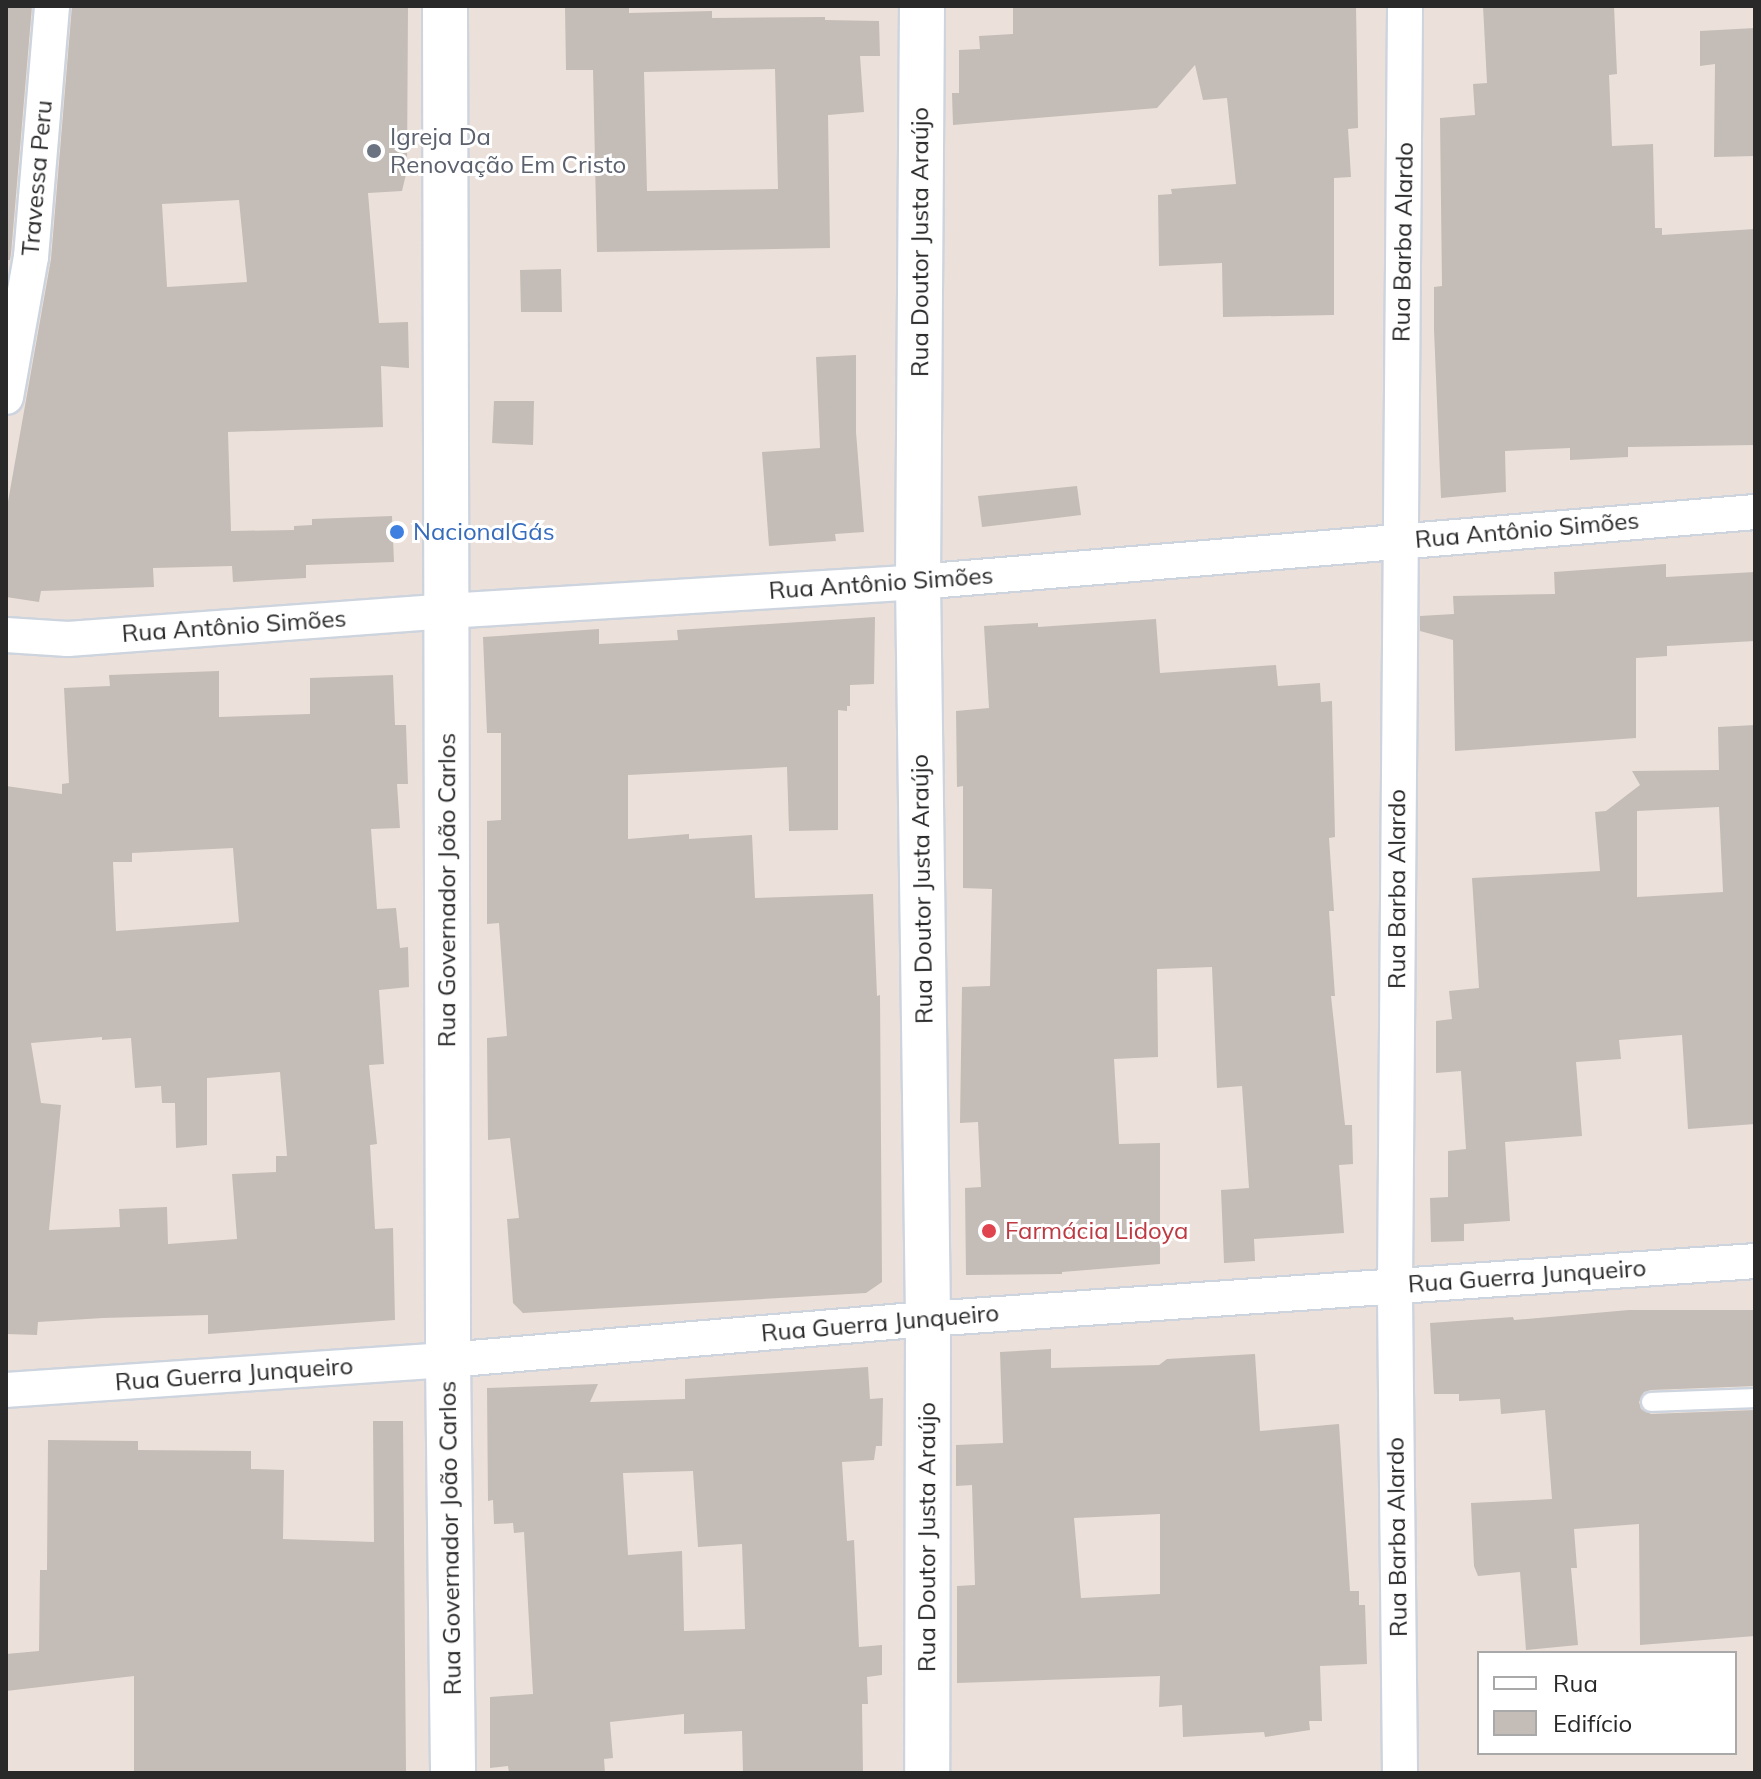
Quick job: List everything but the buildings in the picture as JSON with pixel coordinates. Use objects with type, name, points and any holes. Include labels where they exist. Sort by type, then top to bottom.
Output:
[{"type":"street","name":"Travessa Peru","points":[[6,397],[31,257],[52,6]]},
{"type":"street","name":"Rua Governador João Carlos","points":[[445,6],[448,1360],[453,1773]]},
{"type":"street","name":"Rua Doutor Justa Araújo","points":[[922,6],[918,582],[928,1319],[927,1773]]},
{"type":"street","name":"Rua Barba Alardo","points":[[1400,1773],[1395,1284],[1405,6]]},
{"type":"street","name":"Rua Antônio Simões","points":[[6,635],[68,639],[447,611],[918,582],[1755,512]]},
{"type":"street","name":"Rua Guerra Junqueiro","points":[[6,1390],[448,1360],[928,1319],[1395,1284],[1755,1261]]},
{"type":"lane","points":[[1651,1402],[1755,1398]]},
{"type":"place","name":"Igreja Da Renovação Em Cristo","points":[[374,151]]},
{"type":"place","name":"NacionalGás","points":[[397,532]]},
{"type":"place","name":"Farmácia Lidoya","points":[[989,1231]]}]
